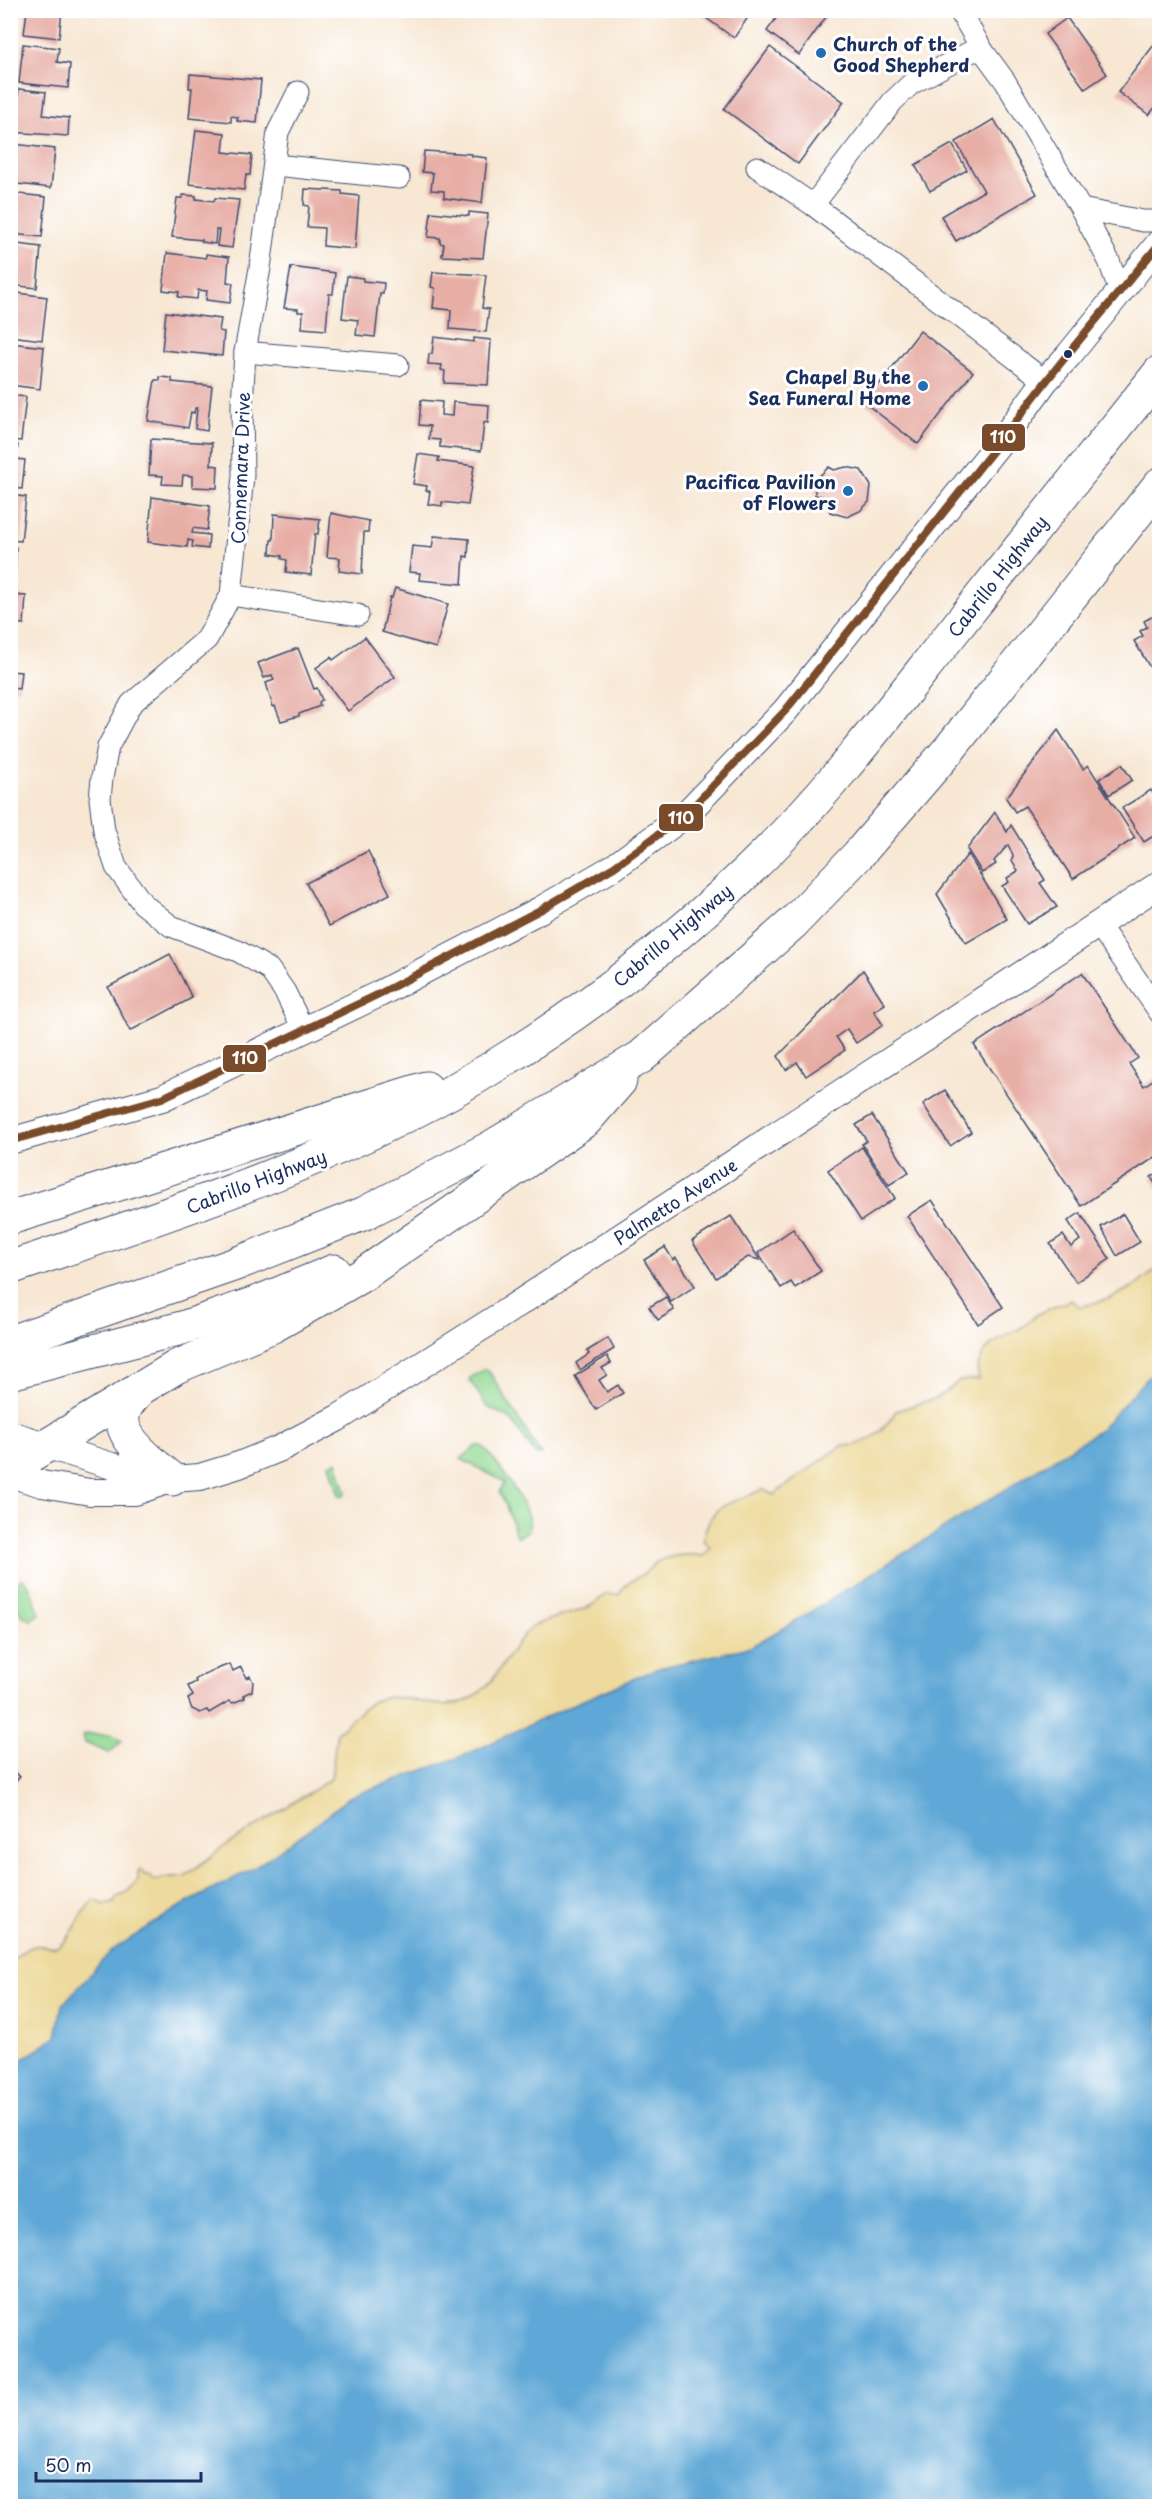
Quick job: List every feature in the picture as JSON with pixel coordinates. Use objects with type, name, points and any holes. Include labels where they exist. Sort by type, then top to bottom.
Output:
[{"type":"highway","name":"Cabrillo Highway","points":[[10,1268],[199,1204],[309,1162],[406,1115],[488,1070],[568,1018],[643,962],[715,901],[791,827],[876,729],[1160,372]]},
{"type":"highway","points":[[10,1468],[176,1367],[273,1326],[361,1276],[586,1120],[641,1057],[793,923],[858,855],[939,762],[1160,484]]},
{"type":"highway","points":[[10,1342],[233,1266],[365,1213],[490,1148],[641,1057]]},
{"type":"highway","points":[[10,1218],[488,1070]]},
{"type":"highway","points":[[10,1373],[182,1328],[261,1301],[337,1269],[417,1230],[529,1161]]},
{"type":"highway","points":[[140,1388],[123,1412],[123,1428],[140,1452],[172,1479]]},
{"type":"street","points":[[959,10],[983,51],[1005,81],[1081,209],[1109,261],[1120,292]]},
{"type":"street","points":[[813,205],[899,95],[911,84],[972,51],[983,51]]},
{"type":"street","name":"Connemara Drive","points":[[298,92],[278,132],[275,165],[245,352],[242,406],[243,476],[231,595],[207,639],[131,704],[108,747],[100,799],[104,830],[116,867],[143,904],[171,926],[238,951],[269,969],[285,992],[303,1029]]},
{"type":"street","points":[[275,165],[399,178]]},
{"type":"street","points":[[756,166],[813,205],[1045,381]]},
{"type":"street","points":[[1081,209],[1143,221],[1160,221]]},
{"type":"street","points":[[10,1141],[162,1098],[379,994],[540,910],[614,867],[685,815],[785,711],[1011,428],[1045,381],[1070,355],[1160,242]]},
{"type":"street","points":[[245,352],[398,365]]},
{"type":"street","points":[[231,595],[358,615]]},
{"type":"street","name":"Palmetto Avenue","points":[[10,1474],[42,1484],[90,1492],[135,1492],[172,1479],[200,1477],[281,1449],[338,1418],[624,1235],[1160,884]]},
{"type":"street","points":[[1098,924],[1160,1013]]},
{"type":"street","name":"Palmetto Avenue","points":[[10,1434],[112,1466],[172,1479]]},
{"type":"green space","points":[[484,1369],[488,1370],[541,1455],[535,1454],[510,1418],[487,1407],[469,1379]]},
{"type":"green space","points":[[476,1446],[482,1446],[496,1462],[513,1486],[526,1512],[529,1530],[519,1537],[516,1535],[499,1492],[505,1482],[461,1459]]},
{"type":"green space","points":[[337,1461],[346,1493],[342,1497],[339,1495],[330,1464]]},
{"type":"green space","points":[[22,1578],[29,1586],[40,1613],[31,1620],[18,1610],[16,1584]]},
{"type":"green space","points":[[86,1734],[113,1735],[122,1741],[109,1753],[85,1743],[83,1736]]},
{"type":"sand","points":[[1159,1267],[1159,1365],[1100,1430],[801,1618],[750,1647],[659,1668],[581,1701],[463,1756],[349,1797],[321,1821],[254,1868],[176,1909],[62,2005],[56,2037],[11,2067],[10,1963],[29,1948],[42,1946],[54,1948],[60,1945],[70,1935],[94,1900],[106,1905],[114,1903],[117,1897],[125,1894],[138,1881],[138,1871],[141,1869],[143,1874],[150,1876],[153,1881],[185,1876],[225,1846],[331,1779],[337,1732],[372,1702],[387,1697],[446,1705],[470,1699],[488,1685],[521,1638],[536,1625],[584,1609],[606,1594],[619,1595],[623,1588],[662,1559],[679,1555],[703,1556],[711,1548],[703,1540],[707,1526],[711,1517],[724,1505],[763,1489],[773,1495],[842,1446],[860,1443],[874,1436],[896,1411],[937,1398],[959,1381],[979,1379],[977,1369],[983,1354],[992,1344],[1026,1325],[1037,1314],[1071,1300],[1080,1307],[1109,1299],[1138,1284]]},
{"type":"water","points":[[1159,1365],[1159,2506],[11,2506],[11,2067],[56,2037],[62,2005],[111,1951],[176,1909],[254,1868],[321,1821],[349,1797],[463,1756],[581,1701],[659,1668],[750,1647],[801,1618],[1100,1430]]},
{"type":"building","points":[[27,10],[62,10],[59,38],[24,34]]},
{"type":"building","points":[[695,10],[753,10],[734,38]]},
{"type":"building","points":[[782,10],[831,10],[799,55],[767,31]]},
{"type":"building","points":[[1067,18],[1107,74],[1085,89],[1045,34]]},
{"type":"building","points":[[1160,37],[1160,101],[1149,115],[1118,92]]},
{"type":"building","points":[[23,44],[59,48],[57,62],[70,64],[68,88],[19,83]]},
{"type":"building","points":[[770,47],[844,102],[798,164],[724,109]]},
{"type":"building","points":[[190,74],[261,80],[257,123],[237,121],[238,117],[231,116],[231,122],[189,118],[192,88],[189,88]]},
{"type":"building","points":[[19,89],[46,92],[43,115],[69,118],[68,136],[10,132],[12,113],[16,114]]},
{"type":"building","points":[[994,119],[1037,194],[956,241],[941,216],[984,191],[956,142]]},
{"type":"building","points":[[196,130],[225,133],[223,152],[252,155],[250,175],[246,175],[244,190],[189,184]]},
{"type":"building","points":[[14,144],[55,149],[51,188],[10,183]]},
{"type":"building","points":[[952,144],[967,170],[930,191],[915,165]]},
{"type":"building","points":[[424,151],[472,154],[472,156],[487,158],[482,203],[444,198],[444,191],[431,190],[433,173],[422,172]]},
{"type":"building","points":[[305,189],[342,191],[342,194],[359,196],[355,249],[323,246],[324,228],[307,227],[309,206],[304,205]]},
{"type":"building","points":[[10,193],[46,197],[42,237],[10,234]]},
{"type":"building","points":[[183,195],[214,201],[215,198],[239,200],[232,248],[217,246],[219,230],[216,230],[215,244],[202,242],[202,240],[172,237],[177,198],[182,198]]},
{"type":"building","points":[[431,212],[469,216],[469,212],[488,214],[483,258],[442,256],[444,244],[440,243],[440,238],[428,237]]},
{"type":"building","points":[[10,243],[41,247],[37,288],[10,285]]},
{"type":"building","points":[[167,253],[206,258],[206,254],[229,257],[227,282],[233,283],[230,303],[206,300],[207,291],[198,290],[197,299],[178,297],[179,292],[163,290]]},
{"type":"building","points":[[291,267],[335,273],[333,294],[329,294],[326,330],[302,328],[303,312],[298,312],[298,309],[284,308]]},
{"type":"building","points":[[433,272],[486,275],[482,308],[489,309],[486,332],[450,329],[451,310],[433,308],[435,288],[431,287]]},
{"type":"building","points":[[347,276],[363,278],[363,281],[384,283],[383,294],[380,294],[375,337],[356,335],[358,320],[342,318]]},
{"type":"building","points":[[10,292],[47,297],[42,340],[10,336]]},
{"type":"building","points":[[166,312],[221,319],[219,331],[224,332],[222,356],[162,350]]},
{"type":"building","points":[[920,331],[973,372],[918,444],[865,403]]},
{"type":"building","points":[[434,337],[474,342],[474,338],[491,340],[488,385],[444,383],[445,371],[441,370],[442,365],[428,364]]},
{"type":"building","points":[[10,343],[44,347],[40,389],[10,385]]},
{"type":"building","points":[[160,377],[172,378],[172,382],[212,386],[207,431],[195,429],[197,408],[194,413],[191,412],[188,428],[148,421],[155,380],[160,380]]},
{"type":"building","points":[[10,395],[26,397],[21,441],[10,440]]},
{"type":"building","points":[[421,400],[442,402],[441,415],[452,416],[453,402],[489,405],[488,423],[484,422],[481,451],[440,447],[440,440],[429,439],[430,426],[419,425]]},
{"type":"building","points":[[151,439],[212,443],[211,465],[218,466],[217,488],[192,487],[192,476],[183,475],[182,485],[162,484],[163,476],[149,475]]},
{"type":"building","points":[[10,444],[18,445],[16,459],[25,460],[22,489],[10,488]]},
{"type":"building","points":[[418,454],[439,457],[438,461],[474,466],[468,505],[442,502],[442,506],[428,504],[430,491],[426,491],[427,486],[413,484]]},
{"type":"building","points":[[829,467],[834,470],[846,467],[861,470],[871,486],[869,502],[860,511],[847,517],[830,512],[822,496],[815,495],[815,480]]},
{"type":"building","points":[[10,495],[26,497],[21,541],[10,540]]},
{"type":"building","points":[[152,497],[210,506],[207,530],[193,528],[192,533],[209,535],[208,549],[192,547],[193,541],[188,540],[187,547],[148,542]]},
{"type":"building","points":[[331,513],[369,521],[368,532],[364,532],[362,574],[339,571],[340,558],[327,557]]},
{"type":"building","points":[[274,514],[320,519],[318,534],[315,534],[311,575],[286,572],[287,560],[282,559],[282,556],[270,554]]},
{"type":"building","points":[[434,536],[469,539],[468,557],[464,556],[462,584],[419,580],[420,573],[409,572],[412,546],[432,548]]},
{"type":"building","points":[[10,546],[16,547],[15,588],[10,587]]},
{"type":"building","points":[[395,588],[448,604],[436,648],[382,632],[390,597],[392,598]]},
{"type":"building","points":[[10,595],[26,596],[24,624],[10,623]]},
{"type":"building","points":[[1160,612],[1160,684],[1134,641],[1143,636],[1140,631],[1147,627],[1144,621]]},
{"type":"building","points":[[365,637],[395,677],[348,711],[316,668],[331,657],[333,660]]},
{"type":"building","points":[[298,648],[314,689],[317,688],[322,700],[319,702],[320,706],[281,721],[275,706],[273,707],[266,683],[274,680],[272,675],[264,678],[258,663]]},
{"type":"building","points":[[10,671],[21,672],[19,689],[10,688]]},
{"type":"building","points":[[1058,730],[1083,769],[1088,765],[1135,838],[1073,879],[1025,806],[1015,812],[1006,798]]},
{"type":"building","points":[[1122,764],[1132,780],[1109,795],[1099,779]]},
{"type":"building","points":[[1151,790],[1160,803],[1160,816],[1156,818],[1160,823],[1160,832],[1144,842],[1122,808]]},
{"type":"building","points":[[995,812],[1007,832],[1011,825],[1045,880],[1040,883],[1057,907],[1027,924],[1002,886],[1009,882],[1007,878],[1018,871],[1008,845],[994,861],[996,864],[982,873],[967,849]]},
{"type":"building","points":[[368,851],[390,894],[329,926],[306,883]]},
{"type":"building","points":[[968,854],[1007,919],[966,943],[937,894]]},
{"type":"building","points":[[170,954],[192,998],[130,1031],[108,987]]},
{"type":"building","points":[[863,970],[885,1004],[874,1011],[883,1025],[856,1043],[847,1029],[836,1037],[845,1050],[806,1076],[797,1062],[786,1070],[778,1056]]},
{"type":"building","points":[[1082,973],[1138,1058],[1129,1064],[1144,1086],[1160,1075],[1160,1154],[1081,1206],[974,1045]]},
{"type":"building","points":[[945,1090],[971,1132],[950,1146],[923,1104]]},
{"type":"building","points":[[872,1115],[909,1172],[889,1185],[862,1144],[867,1141],[856,1125]]},
{"type":"building","points":[[862,1147],[895,1198],[861,1221],[828,1170]]},
{"type":"building","points":[[1160,1172],[1160,1192],[1151,1177]]},
{"type":"building","points":[[932,1200],[1003,1307],[978,1324],[907,1216]]},
{"type":"building","points":[[1080,1213],[1110,1259],[1076,1282],[1050,1244],[1063,1235],[1071,1247],[1080,1240],[1068,1221]]},
{"type":"building","points":[[1123,1214],[1140,1242],[1117,1256],[1101,1227]]},
{"type":"building","points":[[731,1216],[760,1260],[748,1257],[716,1278],[692,1241]]},
{"type":"building","points":[[793,1229],[821,1271],[795,1288],[791,1282],[781,1288],[758,1253]]},
{"type":"building","points":[[665,1247],[673,1260],[676,1258],[695,1286],[671,1302],[644,1260]]},
{"type":"building","points":[[666,1297],[674,1310],[658,1320],[649,1307]]},
{"type":"building","points":[[608,1338],[614,1349],[580,1370],[576,1363],[589,1354],[587,1351]]},
{"type":"building","points":[[607,1356],[611,1363],[602,1368],[607,1375],[599,1380],[607,1392],[618,1385],[623,1393],[596,1410],[575,1376]]},
{"type":"building","points":[[230,1664],[233,1671],[241,1667],[246,1678],[250,1676],[253,1682],[252,1691],[243,1695],[245,1698],[233,1703],[229,1701],[209,1713],[207,1710],[200,1713],[192,1709],[188,1699],[193,1696],[188,1686],[204,1674]]},
{"type":"building","points":[[10,1766],[20,1777],[10,1786]]},
{"type":"transit line","name":"110","points":[[10,1141],[162,1098],[379,994],[540,910],[614,867],[685,815],[785,711],[1065,357],[1160,243]]},
{"type":"place","name":"Church of the Good Shepherd","points":[[821,53]]},
{"type":"place","name":"Chapel By the Sea Funeral Home","points":[[923,386]]},
{"type":"place","name":"Pacifica Pavilion of Flowers","points":[[848,491]]}]
